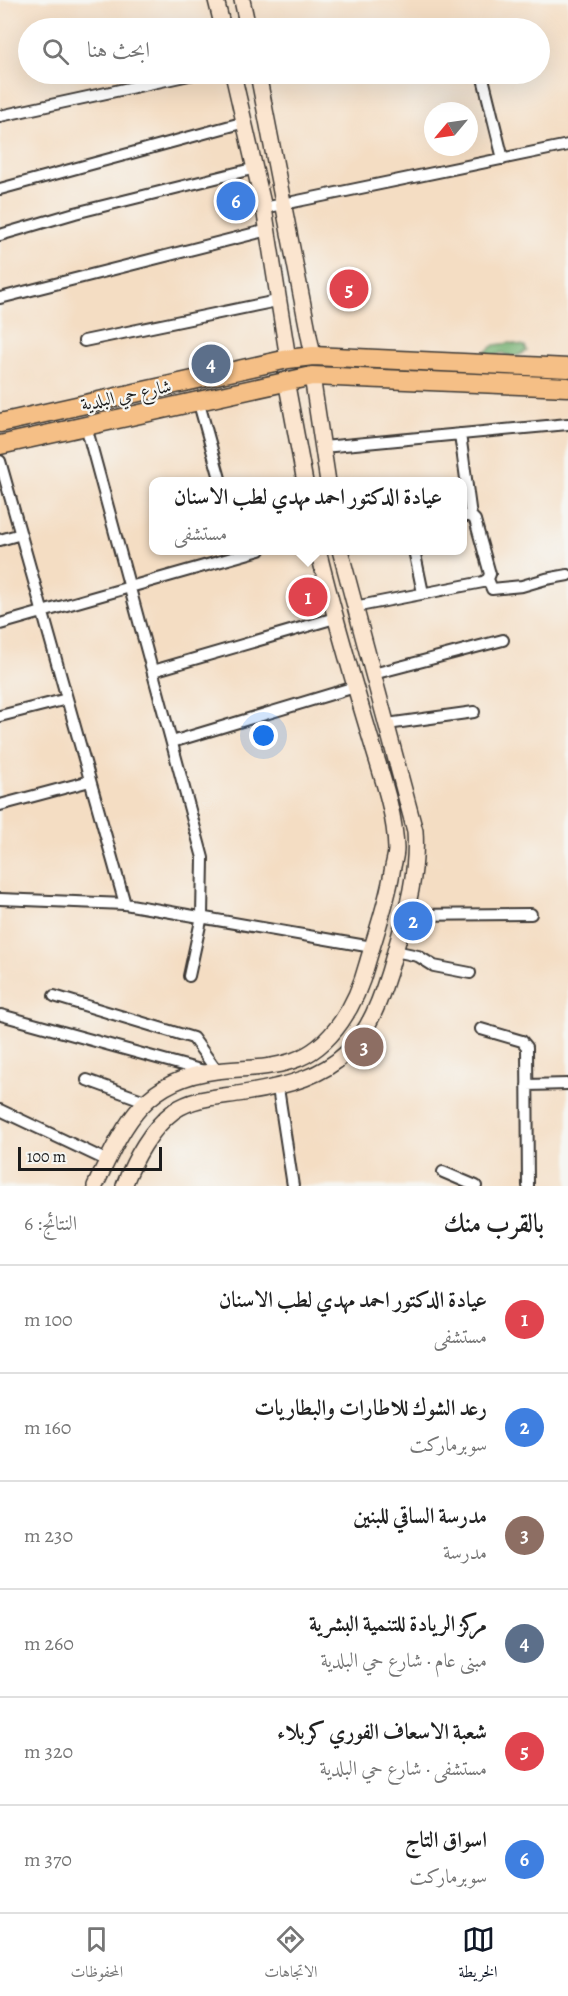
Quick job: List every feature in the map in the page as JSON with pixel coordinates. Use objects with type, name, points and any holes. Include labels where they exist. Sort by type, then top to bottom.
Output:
[{"type":"main road","points":[[216,0],[220,18]]},
{"type":"main road","points":[[242,0],[246,18]]},
{"type":"main road","points":[[236,84],[264,208],[288,359]]},
{"type":"main road","points":[[260,84],[313,356],[568,368]]},
{"type":"main road","name":"شارع حي البلدية","points":[[0,423],[288,359],[313,356]]},
{"type":"main road","points":[[416,360],[421,368],[416,381]]},
{"type":"main road","points":[[435,361],[431,374],[436,382]]},
{"type":"main road","points":[[327,477],[312,376],[568,387]]},
{"type":"main road","name":"شارع حي البلدية","points":[[0,445],[312,376]]},
{"type":"main road","points":[[286,380],[303,477]]},
{"type":"main road","points":[[95,1186],[122,1134],[145,1101],[159,1089],[192,1074],[294,1060],[319,1045],[337,1028],[358,991],[388,893],[396,851],[392,811],[335,618],[319,555]]},
{"type":"main road","points":[[124,1186],[143,1149],[162,1122],[175,1110],[192,1102],[215,1097],[278,1088],[322,1071],[355,1045],[375,1012],[384,989],[415,872],[415,831],[341,555]]},
{"type":"street","points":[[0,116],[148,84]]},
{"type":"street","points":[[484,84],[503,159]]},
{"type":"street","points":[[0,189],[245,122]]},
{"type":"street","points":[[264,208],[568,145]]},
{"type":"street","points":[[0,235],[75,213],[256,168]]},
{"type":"street","points":[[0,298],[268,230]]},
{"type":"street","points":[[84,341],[278,301]]},
{"type":"street","points":[[198,400],[220,477]]},
{"type":"street","points":[[323,447],[568,424]]},
{"type":"street","points":[[86,426],[203,858],[202,916],[189,976]]},
{"type":"street","points":[[460,434],[464,477]]},
{"type":"street","points":[[0,461],[125,904]]},
{"type":"street","points":[[467,516],[475,520],[492,589],[522,586],[568,575]]},
{"type":"street","points":[[0,540],[21,534]]},
{"type":"street","points":[[0,624],[235,555]]},
{"type":"street","points":[[415,555],[423,593]]},
{"type":"street","points":[[354,607],[483,582],[488,579]]},
{"type":"street","points":[[153,671],[335,618]]},
{"type":"street","points":[[373,674],[503,640]]},
{"type":"street","points":[[172,742],[355,687]]},
{"type":"street","points":[[0,716],[67,699]]},
{"type":"street","points":[[387,724],[474,712]]},
{"type":"street","points":[[0,805],[90,781]]},
{"type":"street","points":[[0,899],[125,904],[372,947]]},
{"type":"street","points":[[405,915],[531,914]]},
{"type":"street","points":[[395,951],[418,956],[434,966],[470,972]]},
{"type":"street","points":[[54,996],[193,1038],[212,1071]]},
{"type":"street","points":[[1,1015],[212,1071]]},
{"type":"street","points":[[481,1029],[524,1042],[527,1047],[528,1186]]},
{"type":"street","points":[[87,1080],[145,1101]]},
{"type":"street","points":[[527,1085],[568,1084]]},
{"type":"street","points":[[278,1088],[293,1186]]},
{"type":"street","points":[[0,1110],[108,1161]]},
{"type":"street","points":[[442,1172],[476,1186]]},
{"type":"green space","points":[[510,343],[525,346],[527,351],[514,356],[502,353],[491,355],[485,352],[494,345]]},
{"type":"place","name":"اسواق التاج","points":[[236,201]]},
{"type":"place","name":"شعبة الاسعاف الفوري كربلاء","points":[[349,289]]},
{"type":"place","name":"مركز الريادة للتنمية البشرية","points":[[211,364]]},
{"type":"place","name":"عيادة الدكتور احمد مهدي لطب الاسنان","points":[[308,597]]},
{"type":"place","name":"رعد الشوك للاطارات والبطاريات","points":[[413,921]]},
{"type":"place","name":"مدرسة الساقي للبنين","points":[[364,1047]]}]
